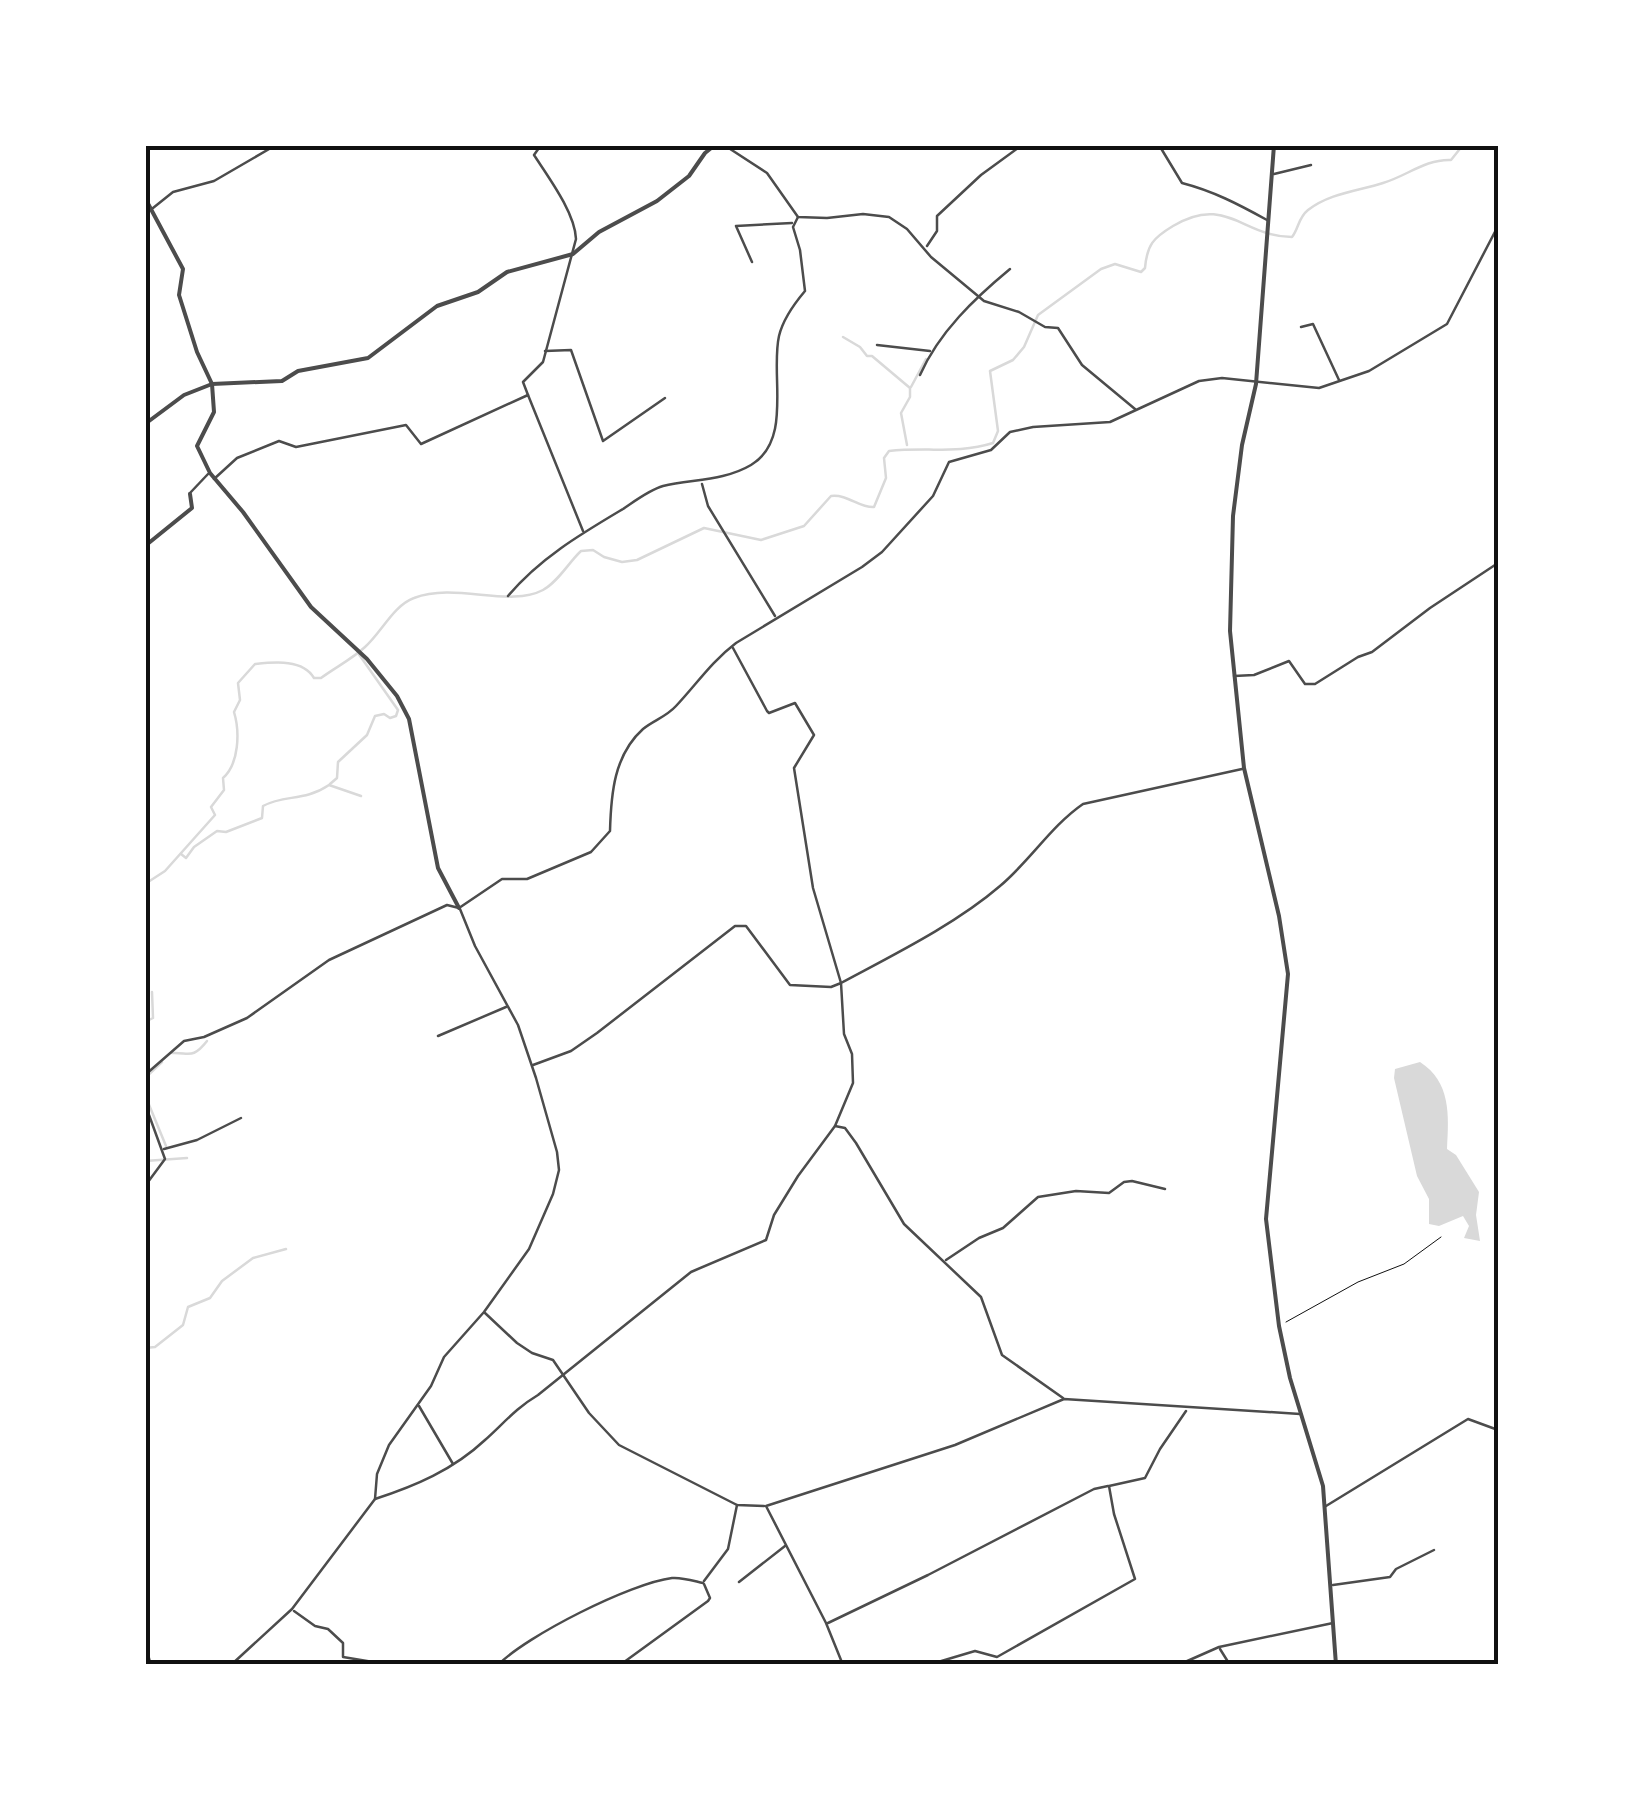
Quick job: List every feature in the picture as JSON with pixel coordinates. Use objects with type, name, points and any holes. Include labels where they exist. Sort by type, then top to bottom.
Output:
[{"type":"street","points":[[153,208],[174,192],[214,181],[276,145]]},
{"type":"street","points":[[540,145],[534,155],[576,225],[573,254],[543,362],[523,382],[583,532]]},
{"type":"street","points":[[145,424],[184,395],[212,384],[282,381],[298,371],[368,358],[438,306],[478,292],[507,272],[573,254],[599,232],[657,201],[689,176],[715,145]]},
{"type":"street","points":[[724,145],[767,173],[798,217]]},
{"type":"street","points":[[925,248],[937,231],[938,216],[981,175],[1022,145]]},
{"type":"street","points":[[1159,145],[1182,183],[1223,195],[1270,222]]},
{"type":"street","points":[[1274,145],[1256,384],[1232,516],[1233,676],[1244,768],[1279,916],[1288,974],[1266,1219],[1279,1326],[1320,1472],[1336,1665]]},
{"type":"street","points":[[1272,174],[1311,165]]},
{"type":"street","points":[[145,198],[183,270],[179,295],[212,384],[214,412],[197,446],[212,476],[243,512],[311,607],[367,659],[409,719],[438,868],[508,1007],[558,1152],[559,1170],[553,1194],[528,1248],[484,1312],[444,1356],[431,1386],[400,1427],[376,1474],[375,1499]]},
{"type":"street","points":[[752,262],[736,226],[794,222],[798,217],[863,214],[889,218],[907,229],[984,302],[1030,316],[1046,327],[1058,328],[1082,365],[1135,409]]},
{"type":"street","points":[[508,596],[538,564],[656,489],[701,481],[751,465],[770,442],[777,427],[775,356],[780,330],[805,290],[794,222]]},
{"type":"street","points":[[145,1075],[184,1041],[224,1029],[258,1011],[328,960],[447,905],[459,908],[502,879],[527,879],[576,860],[602,842],[610,831],[611,801],[621,754],[640,732],[676,706],[732,646],[882,552],[933,496],[949,462],[992,450],[1010,432],[1033,426],[1110,422],[1199,380],[1222,378],[1319,388],[1369,371],[1447,324],[1498,226]]},
{"type":"street","points":[[920,375],[931,352],[977,296],[1010,268]]},
{"type":"street","points":[[1301,326],[1313,324],[1339,381]]},
{"type":"street","points":[[876,344],[931,352]]},
{"type":"street","points":[[544,352],[572,350],[603,440],[665,398]]},
{"type":"street","points":[[145,546],[192,508],[191,489],[237,458],[279,441],[296,447],[406,425],[421,444],[528,394]]},
{"type":"street","points":[[701,481],[708,506],[776,617]]},
{"type":"street","points":[[1233,676],[1254,675],[1289,660],[1305,684],[1315,684],[1372,652],[1498,563]]},
{"type":"street","points":[[230,1665],[292,1609],[375,1499],[454,1465],[486,1440],[516,1408],[691,1272],[766,1240],[774,1216],[798,1176],[835,1126],[853,1083],[852,1054],[844,1034],[841,983],[813,888],[794,768],[814,735],[796,704],[767,711],[732,646]]},
{"type":"street","points":[[531,1066],[584,1042],[735,926],[746,926],[790,986],[831,987],[892,956],[990,894],[1069,813],[1083,804],[1244,768]]},
{"type":"street","points":[[438,1036],[508,1007]]},
{"type":"street","points":[[145,1104],[164,1161],[145,1186]]},
{"type":"street","points":[[163,1150],[197,1140],[241,1118]]},
{"type":"street","points":[[835,1126],[845,1128],[856,1143],[904,1224],[969,1289],[981,1296],[1002,1355],[1064,1399]]},
{"type":"street","points":[[945,1261],[974,1245],[978,1238],[1003,1228],[1038,1198],[1076,1192],[1109,1193],[1132,1181],[1165,1189]]},
{"type":"street","points":[[484,1312],[517,1343],[553,1360],[588,1413],[619,1445],[738,1505],[766,1506],[955,1445],[1064,1399],[1302,1414]]},
{"type":"street","points":[[418,1404],[454,1465]]},
{"type":"street","points":[[826,1623],[1094,1489],[1145,1478],[1188,1408]]},
{"type":"street","points":[[1325,1507],[1468,1420],[1475,1419],[1498,1430]]},
{"type":"street","points":[[928,1665],[976,1651],[997,1656],[1135,1580],[1109,1486]]},
{"type":"street","points":[[703,1583],[728,1549],[738,1505]]},
{"type":"street","points":[[766,1506],[826,1623],[843,1665]]},
{"type":"street","points":[[739,1582],[786,1545]]},
{"type":"street","points":[[1331,1585],[1390,1577],[1396,1569],[1434,1550]]},
{"type":"street","points":[[498,1665],[533,1636],[635,1590],[672,1578],[703,1583]]},
{"type":"street","points":[[620,1665],[708,1601],[703,1583]]},
{"type":"street","points":[[292,1609],[315,1626],[335,1634],[343,1643],[343,1658],[391,1665]]},
{"type":"street","points":[[1167,1665],[1186,1662],[1219,1648],[1334,1623]]},
{"type":"street","points":[[145,1646],[150,1665]]},
{"type":"street","points":[[1219,1648],[1230,1665]]},
{"type":"street","points":[[997,1656],[1000,1665]]},
{"type":"path","points":[[1279,1326],[1358,1282],[1404,1264],[1440,1237]]},
{"type":"shaded area","points":[[1420,1062],[1443,1089],[1448,1112],[1447,1149],[1456,1155],[1479,1192],[1476,1215],[1480,1241],[1464,1238],[1469,1226],[1463,1216],[1439,1226],[1429,1224],[1429,1199],[1417,1176],[1394,1078],[1395,1069]]},
{"type":"waterway","points":[[145,884],[165,871],[215,815],[211,807],[224,790],[223,778],[237,747],[234,712],[240,700],[238,683],[255,664],[296,665],[314,678],[321,678],[360,651],[400,607],[414,598],[447,593],[529,595],[548,586],[581,551],[593,550],[622,562],[637,560],[704,528],[761,540],[804,526],[831,496],[874,507],[886,478],[884,458],[889,451],[993,443],[998,431],[990,371],[1013,360],[1024,347],[1038,315],[1101,269],[1115,264],[1141,272],[1149,248],[1160,234],[1191,217],[1207,214],[1292,237],[1302,216],[1317,204],[1433,162],[1451,160],[1463,145]]},
{"type":"waterway","points":[[843,337],[910,388],[910,397],[901,413],[907,445]]},
{"type":"waterway","points":[[911,387],[926,359]]},
{"type":"waterway","points":[[330,784],[337,778],[338,762],[367,735],[375,716],[384,714],[390,718],[398,710],[358,653]]},
{"type":"waterway","points":[[181,854],[186,858],[194,847],[217,831],[226,832],[262,818],[263,806],[271,802],[311,794],[329,785],[361,796]]},
{"type":"waterway","points":[[145,1022],[153,1018],[152,992]]},
{"type":"waterway","points":[[172,1053],[194,1053],[207,1041]]},
{"type":"waterway","points":[[145,1078],[162,1062]]},
{"type":"waterway","points":[[145,1095],[166,1146]]},
{"type":"waterway","points":[[145,1161],[187,1158]]},
{"type":"waterway","points":[[145,1348],[155,1347],[183,1325],[188,1307],[210,1298],[222,1281],[253,1258],[286,1249]]}]
